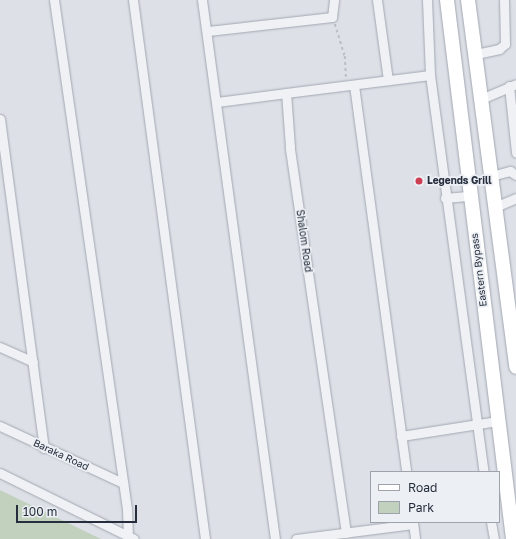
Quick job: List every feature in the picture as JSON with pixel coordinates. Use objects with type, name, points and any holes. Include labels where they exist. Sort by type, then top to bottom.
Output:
[{"type":"main road","name":"Eastern Bypass","points":[[447,0],[513,539]]},
{"type":"main road","points":[[468,0],[495,207],[512,305],[516,367]]},
{"type":"street","points":[[54,0],[131,537]]},
{"type":"street","points":[[133,0],[205,539]]},
{"type":"street","points":[[202,0],[208,31],[275,539]]},
{"type":"street","points":[[208,31],[332,17],[334,0]]},
{"type":"street","points":[[377,0],[388,80]]},
{"type":"street","points":[[427,0],[430,75],[445,198],[484,471]]},
{"type":"street","points":[[476,54],[499,49],[505,44],[504,0]]},
{"type":"street","points":[[217,102],[430,75]]},
{"type":"street","points":[[481,99],[512,85],[516,153]]},
{"type":"street","points":[[350,86],[406,471]]},
{"type":"street","name":"Shalom Road","points":[[286,93],[290,147],[346,533]]},
{"type":"street","points":[[0,119],[44,448]]},
{"type":"street","points":[[491,176],[510,171],[516,175]]},
{"type":"street","points":[[445,198],[470,196]]},
{"type":"street","points":[[495,207],[516,198]]},
{"type":"street","points":[[0,347],[33,362]]},
{"type":"street","points":[[401,436],[477,423],[498,421]]},
{"type":"street","name":"Baraka Road","points":[[0,426],[44,448],[123,483]]},
{"type":"street","points":[[0,473],[131,537]]},
{"type":"street","points":[[296,539],[413,523],[415,539]]},
{"type":"street","points":[[491,523],[494,539]]},
{"type":"path","points":[[332,17],[345,56],[350,86]]},
{"type":"green space","points":[[0,490],[101,539],[0,539]]},
{"type":"place","name":"Legends Grill","points":[[419,181]]}]
